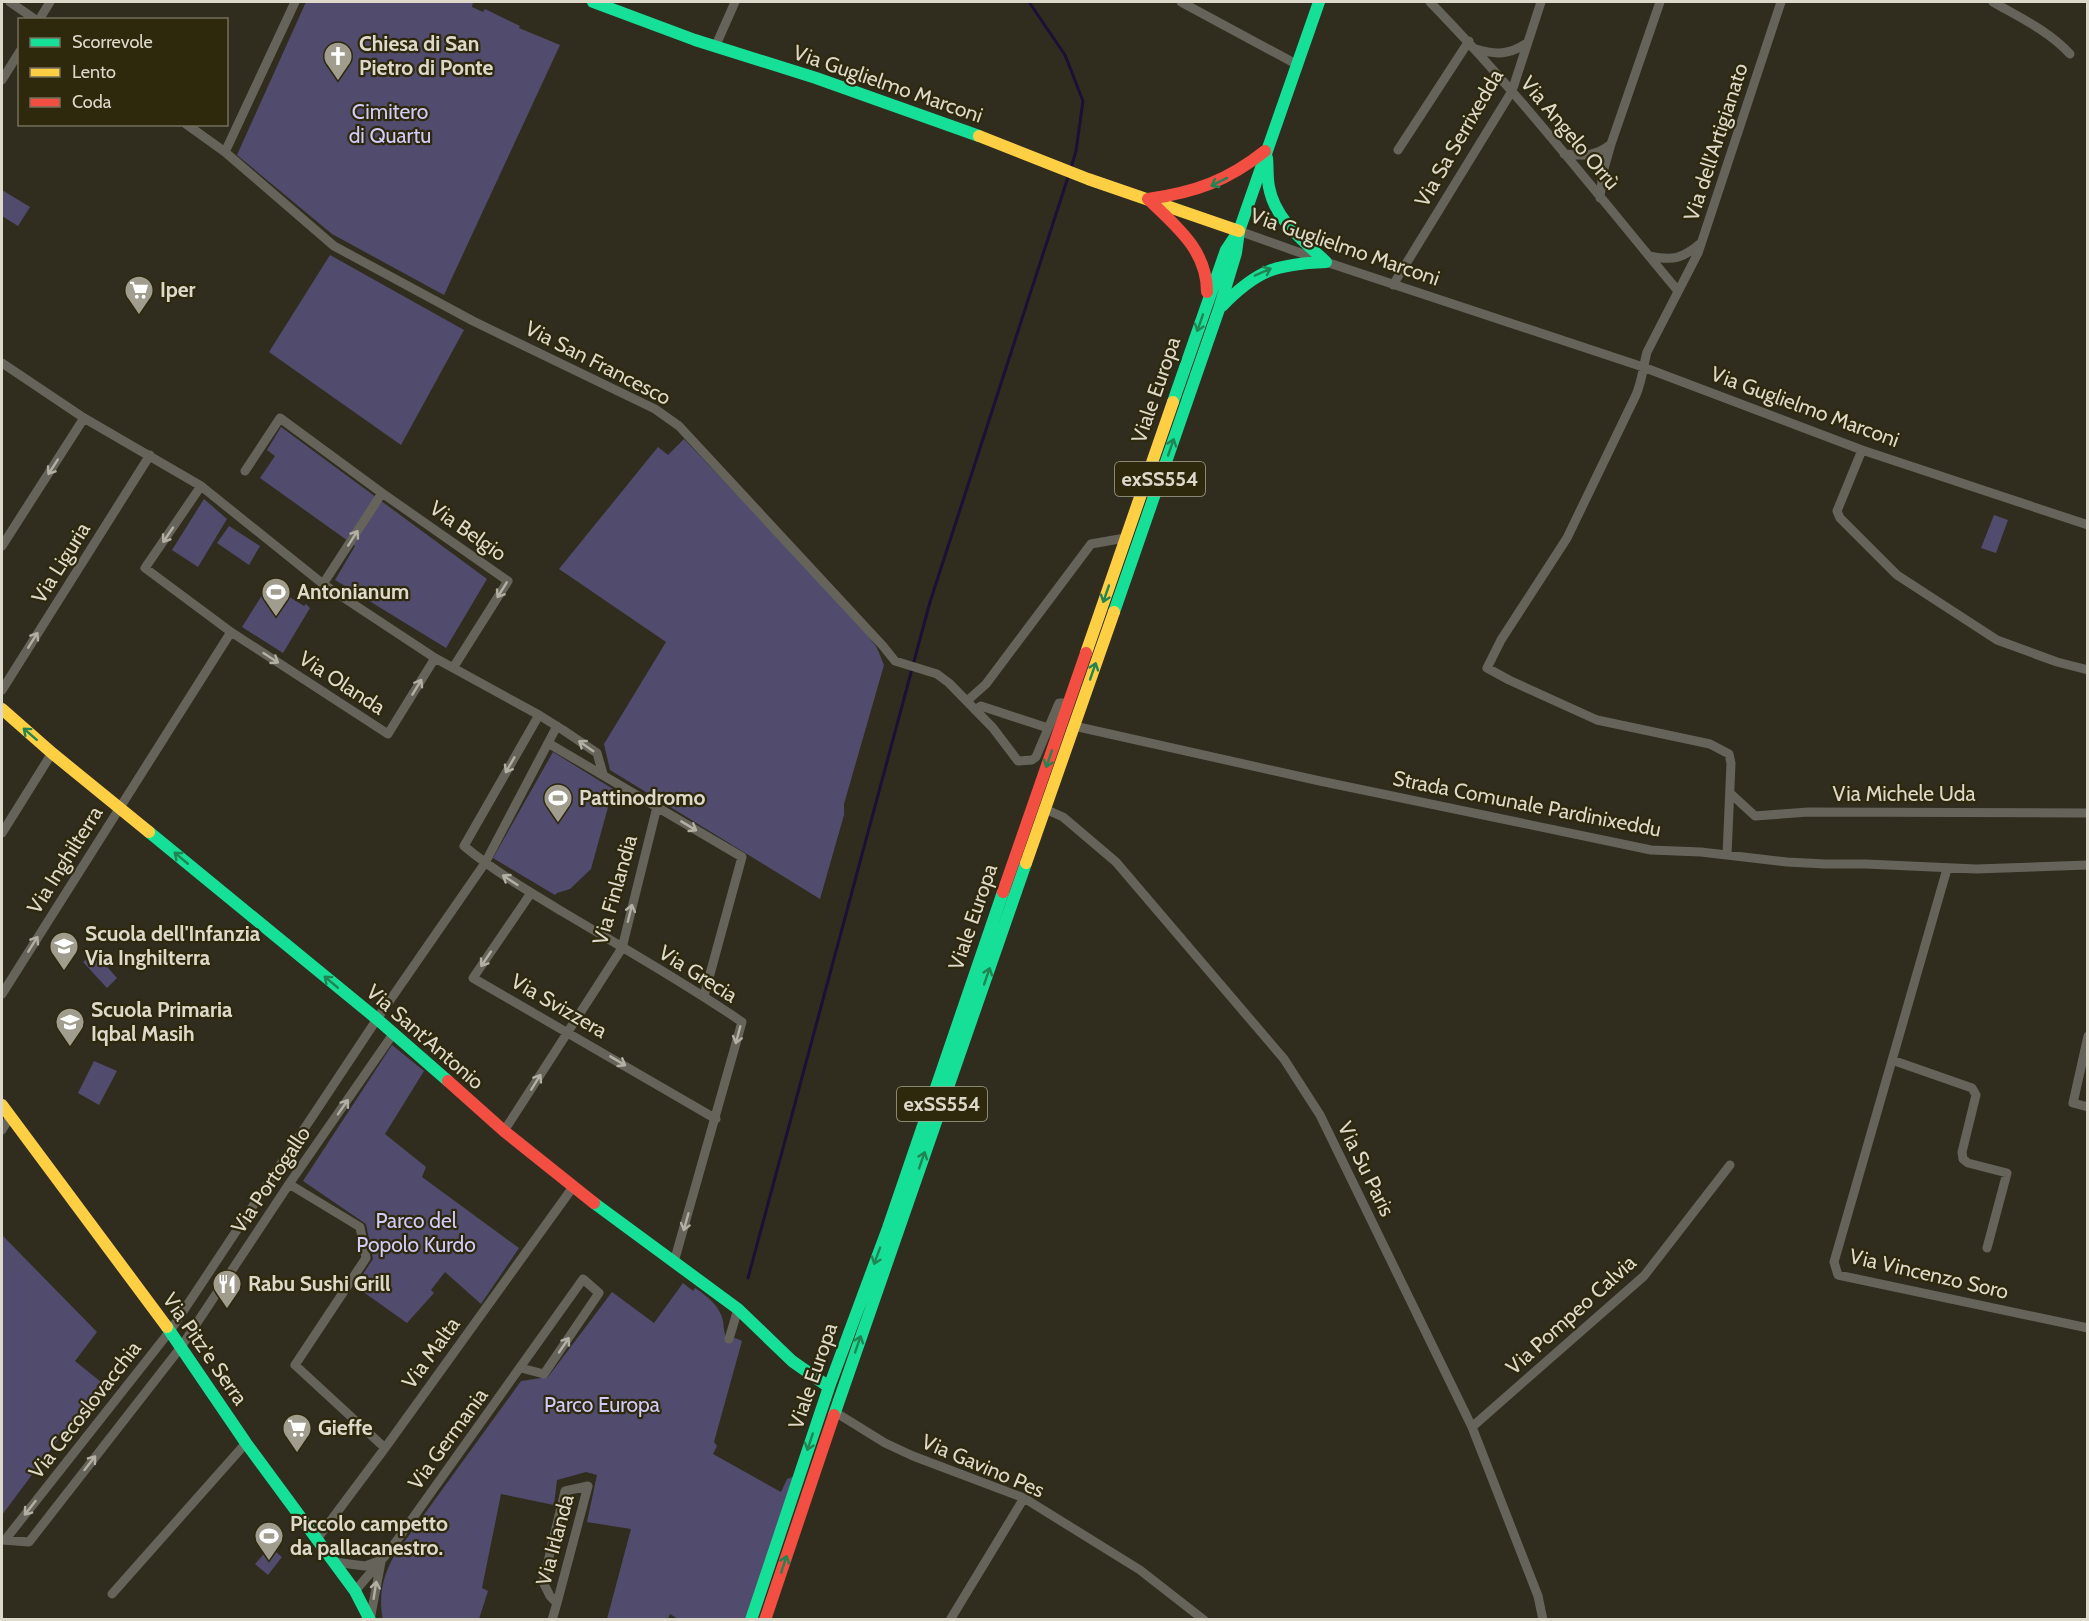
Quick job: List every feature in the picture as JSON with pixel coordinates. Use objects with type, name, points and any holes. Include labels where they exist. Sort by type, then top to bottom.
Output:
[{"type":"main road","name":"Via Guglielmo Marconi","points":[[593,2],[695,40],[816,78],[1239,231]]},
{"type":"main road","name":"Viale Europa","points":[[765,1620],[835,1412],[1219,309],[1236,253],[1239,231],[1319,2]]},
{"type":"main road","points":[[1148,199],[1191,193],[1212,186],[1250,164],[1267,150]]},
{"type":"main road","points":[[1267,150],[1270,191],[1274,204],[1296,234],[1326,262]]},
{"type":"main road","points":[[1148,199],[1187,238],[1198,256],[1206,274],[1208,301]]},
{"type":"main road","name":"Viale Europa","points":[[751,1620],[829,1387],[888,1228],[1208,301],[1226,250],[1239,231]]},
{"type":"main road","points":[[1219,309],[1245,282],[1259,273],[1294,263],[1326,262]]},
{"type":"main road","name":"Via Sant'Antonio","points":[[2,709],[52,753],[376,1019],[504,1131],[573,1187],[738,1309],[792,1361],[829,1387]]},
{"type":"main road","name":"Via Pitz'e Serra","points":[[2,1105],[170,1330],[246,1443],[355,1591],[370,1620]]},
{"type":"street","points":[[10,2],[34,18]]},
{"type":"street","points":[[38,18],[50,2]]},
{"type":"street","points":[[225,152],[295,2]]},
{"type":"street","points":[[716,45],[735,2]]},
{"type":"street","points":[[1181,2],[1296,64]]},
{"type":"street","name":"Via Angelo Orrù","points":[[1430,2],[1512,91],[1678,291]]},
{"type":"street","name":"Via Sa Serrixedda","points":[[1393,285],[1512,91],[1541,2]]},
{"type":"street","points":[[1600,198],[1603,172],[1611,144],[1660,2]]},
{"type":"street","name":"Via dell'Artigianato","points":[[1730,793],[1731,763],[1728,754],[1723,750],[1710,744],[1597,720],[1487,668],[1501,640],[1567,538],[1639,388],[1647,352],[1702,241],[1781,2]]},
{"type":"street","points":[[1993,2],[2038,28],[2070,54]]},
{"type":"street","points":[[1398,150],[1472,45],[1497,55],[1513,51],[1527,43]]},
{"type":"street","points":[[2,80],[18,54]]},
{"type":"street","name":"Via San Francesco","points":[[189,126],[225,152],[334,246],[474,321],[655,409],[679,426],[876,638],[895,662],[937,674],[968,701],[1018,761],[1032,760],[1036,757],[1059,703],[1068,704]]},
{"type":"street","points":[[1564,154],[1586,156],[1596,154],[1611,144]]},
{"type":"street","name":"Via Guglielmo Marconi","points":[[1239,231],[1393,285],[1642,367],[1862,450],[2088,525]]},
{"type":"street","points":[[1649,256],[1674,259],[1684,255],[1702,241]]},
{"type":"street","points":[[2,363],[84,418],[201,486],[324,584],[435,658],[539,715],[597,753],[603,774]]},
{"type":"street","points":[[2,546],[84,418]]},
{"type":"street","name":"Via Belgio","points":[[245,471],[280,418],[508,581],[453,668]]},
{"type":"street","points":[[1862,450],[1837,511],[1840,518],[1897,575],[1997,640],[2057,662],[2088,670]]},
{"type":"street","name":"Via Liguria","points":[[2,690],[150,455]]},
{"type":"street","name":"Via Olanda","points":[[201,486],[145,568],[231,632],[388,734],[435,658]]},
{"type":"street","points":[[324,584],[382,493]]},
{"type":"street","points":[[968,701],[986,684],[1091,544],[1125,538]]},
{"type":"street","points":[[120,807],[231,632]]},
{"type":"street","points":[[975,710],[981,706],[1048,728]]},
{"type":"street","name":"Via Grecia","points":[[539,715],[464,846],[485,863],[531,893],[704,996],[742,1022],[674,1262]]},
{"type":"street","name":"Via Portogallo","points":[[170,1330],[376,1019],[485,863],[557,726]]},
{"type":"street","name":"Strada Comunale Pardinixeddu","points":[[1074,726],[1320,781],[1651,850],[1727,855],[1796,863],[1947,868],[2088,865]]},
{"type":"street","points":[[548,743],[742,857],[704,996]]},
{"type":"street","points":[[2,833],[52,753]]},
{"type":"street","points":[[1727,855],[1730,793]]},
{"type":"street","name":"Via Michele Uda","points":[[1730,793],[1755,816],[1808,812],[2088,813]]},
{"type":"street","name":"Via Inghilterra","points":[[2,994],[120,807]]},
{"type":"street","name":"Via Finlandia","points":[[504,1131],[621,948],[657,807]]},
{"type":"street","name":"Via Su Paris","points":[[1045,809],[1063,817],[1116,862],[1284,1059],[1320,1115],[1472,1427],[1538,1596],[1543,1620]]},
{"type":"street","name":"Via Vincenzo Soro","points":[[1947,868],[1834,1262],[1838,1275],[2088,1328]]},
{"type":"street","name":"Via Svizzera","points":[[531,893],[473,978],[568,1031],[716,1119]]},
{"type":"street","name":"Via Portogallo","points":[[181,1347],[393,1034]]},
{"type":"street","points":[[2088,1036],[2073,1103],[2088,1107]]},
{"type":"street","name":"Via Vincenzo Soro","points":[[1892,1060],[1972,1088],[1976,1095],[1962,1152],[1963,1159],[2007,1173],[1987,1248]]},
{"type":"street","points":[[2,1130],[10,1117]]},
{"type":"street","name":"Via Pompeo Calvia","points":[[1472,1427],[1644,1276],[1730,1165]]},
{"type":"street","points":[[290,1184],[360,1227],[366,1258],[295,1365],[385,1448]]},
{"type":"street","name":"Via Malta","points":[[317,1539],[573,1187]]},
{"type":"street","name":"Via Germania","points":[[355,1591],[381,1560],[583,1280],[599,1293],[544,1374],[521,1368]]},
{"type":"street","points":[[729,1339],[738,1309]]},
{"type":"street","name":"Via Cecoslovacchia","points":[[3,1540],[170,1330]]},
{"type":"street","name":"Via Cecoslovacchia","points":[[3,1540],[29,1542],[181,1347]]},
{"type":"street","name":"Via Gavino Pes","points":[[835,1412],[894,1448],[1024,1498],[1140,1570],[1193,1616],[1204,1620]]},
{"type":"street","points":[[112,1594],[246,1443]]},
{"type":"street","name":"Via Irlanda","points":[[552,1620],[558,1603],[588,1486],[565,1491],[543,1582],[550,1596],[558,1603]]},
{"type":"street","points":[[950,1620],[1024,1498]]},
{"type":"street","points":[[334,1562],[365,1566],[381,1560]]},
{"type":"street","name":"Via Germania","points":[[370,1620],[381,1560]]},
{"type":"green space","name":"Cimitero di Quartu","points":[[306,2],[473,2],[472,7],[483,12],[485,9],[520,26],[519,28],[560,45],[444,295],[332,234],[237,155]]},
{"type":"green space","points":[[2,190],[30,207],[18,226],[2,216]]},
{"type":"green space","points":[[330,255],[464,330],[401,445],[269,352]]},
{"type":"green space","points":[[281,427],[487,579],[446,648],[335,580],[355,546],[260,478],[275,456],[267,450]]},
{"type":"green space","points":[[684,439],[858,622],[877,648],[884,665],[844,804],[844,815],[820,899],[610,770],[604,744],[666,642],[559,569],[658,447],[668,455]]},
{"type":"green space","points":[[204,499],[227,519],[198,567],[172,550]]},
{"type":"green space","points":[[1994,515],[2008,520],[1996,553],[1981,548]]},
{"type":"green space","points":[[229,526],[260,546],[249,565],[217,543]]},
{"type":"green space","name":"Antonianum","points":[[269,584],[310,608],[283,653],[242,627]]},
{"type":"green space","name":"Pattinodromo","points":[[553,752],[613,789],[591,869],[570,889],[555,895],[493,858]]},
{"type":"green space","points":[[94,952],[117,978],[107,988],[83,962]]},
{"type":"green space","name":"Parco del Popolo Kurdo","points":[[392,1045],[424,1071],[385,1134],[426,1167],[422,1177],[519,1248],[481,1304],[445,1272],[431,1290],[434,1293],[407,1323],[355,1286],[373,1259],[366,1224],[303,1181]]},
{"type":"green space","points":[[94,1061],[117,1071],[99,1105],[78,1093]]},
{"type":"green space","points":[[2,1235],[97,1332],[75,1361],[101,1382],[2,1515]]},
{"type":"green space","name":"Parco Europa","points":[[683,1283],[693,1291],[695,1288],[700,1291],[716,1306],[723,1321],[727,1340],[735,1338],[742,1341],[714,1442],[717,1446],[713,1454],[781,1492],[787,1479],[795,1476],[749,1619],[678,1619],[670,1614],[668,1619],[607,1619],[631,1529],[587,1522],[597,1475],[586,1472],[557,1480],[554,1505],[501,1494],[482,1588],[488,1591],[479,1619],[383,1620],[381,1603],[383,1586],[394,1556],[521,1381],[548,1377],[612,1292],[654,1323]]},
{"type":"green space","name":"Piccolo campetto da pallacanestro.","points":[[270,1547],[282,1557],[268,1575],[255,1564]]},
{"type":"waterway","points":[[1029,2],[1065,55],[1083,101],[1076,151],[1071,168]]},
{"type":"waterway","points":[[748,1278],[930,602],[1069,174]]},
{"type":"traffic: fast","points":[[593,2],[695,40],[816,78],[979,136]]},
{"type":"traffic: fast","points":[[1114,612],[1219,309],[1236,253],[1239,231],[1319,2]]},
{"type":"traffic: fast","points":[[1267,158],[1269,187],[1277,210],[1291,229],[1326,262]]},
{"type":"traffic: fast","points":[[1173,402],[1226,250],[1238,232]]},
{"type":"traffic: fast","points":[[1222,306],[1246,284],[1268,271],[1280,267],[1326,262]]},
{"type":"traffic: fast","points":[[149,832],[377,1019],[448,1081]]},
{"type":"traffic: fast","points":[[834,1415],[1026,863]]},
{"type":"traffic: fast","points":[[751,1620],[829,1387],[888,1228],[1003,892]]},
{"type":"traffic: fast","points":[[594,1203],[738,1309],[792,1361],[829,1387]]},
{"type":"traffic: fast","points":[[167,1327],[246,1443],[355,1591],[370,1620]]},
{"type":"traffic: slow","points":[[979,136],[1088,179],[1239,231]]},
{"type":"traffic: slow","points":[[1086,653],[1173,402]]},
{"type":"traffic: slow","points":[[1026,863],[1114,612]]},
{"type":"traffic: slow","points":[[2,709],[149,832]]},
{"type":"traffic: slow","points":[[2,1105],[167,1327]]},
{"type":"traffic: jam","points":[[1148,199],[1181,193],[1210,184],[1224,178],[1265,151]]},
{"type":"traffic: jam","points":[[1148,199],[1179,229],[1196,251],[1206,277],[1207,292]]},
{"type":"traffic: jam","points":[[1003,892],[1086,653]]},
{"type":"traffic: jam","points":[[448,1081],[504,1131],[594,1203]]},
{"type":"traffic: jam","points":[[765,1620],[834,1415]]},
{"type":"place","name":"Chiesa di San Pietro di Ponte","points":[[338,82]]},
{"type":"place","name":"Iper","points":[[139,316]]},
{"type":"place","name":"Antonianum","points":[[276,618]]},
{"type":"place","name":"Pattinodromo","points":[[558,824]]},
{"type":"place","name":"Scuola dell'Infanzia Via Inghilterra","points":[[64,972]]},
{"type":"place","name":"Scuola Primaria Iqbal Masih","points":[[70,1048]]},
{"type":"place","name":"Rabu Sushi Grill","points":[[227,1310]]},
{"type":"place","name":"Gieffe","points":[[297,1454]]},
{"type":"place","name":"Piccolo campetto da pallacanestro.","points":[[269,1562]]}]
